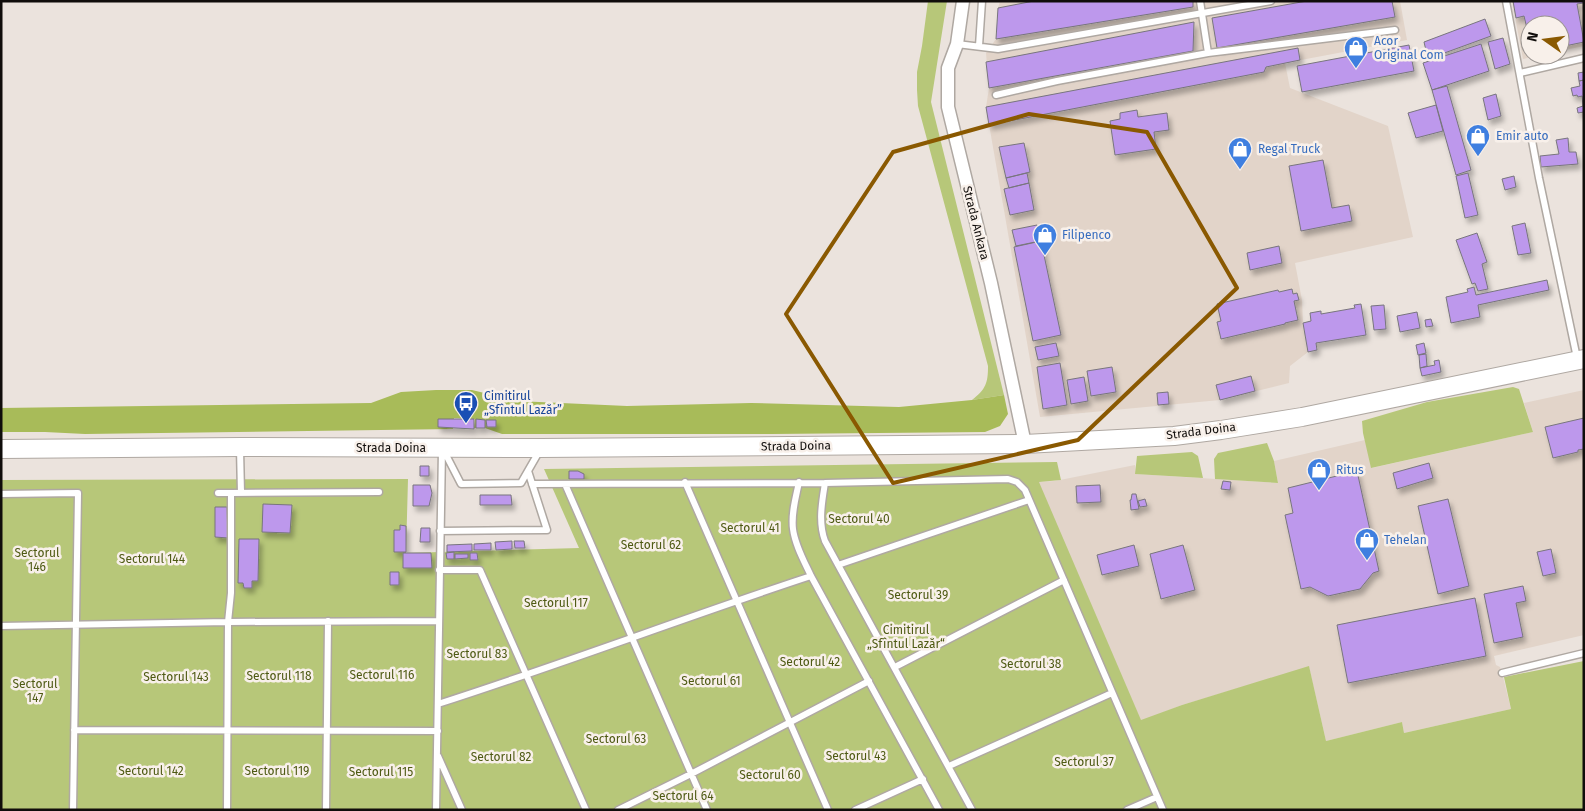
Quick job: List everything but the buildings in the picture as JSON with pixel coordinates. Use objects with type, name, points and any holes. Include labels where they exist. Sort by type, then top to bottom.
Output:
[{"type":"main road","name":"Strada Doina","points":[[1,448],[541,448],[1024,444],[1174,436],[1302,416],[1581,359]]},
{"type":"street","name":"Strada Ankara","points":[[966,3],[948,68],[948,107],[991,284],[1024,444]]},
{"type":"lane","points":[[979,46],[982,1]]},
{"type":"lane","points":[[1200,1],[1208,53]]},
{"type":"lane","points":[[956,44],[998,48],[1271,1]]},
{"type":"lane","points":[[1506,1],[1539,178],[1581,359]]},
{"type":"lane","points":[[996,94],[1208,53],[1395,30]]},
{"type":"lane","points":[[1520,73],[1584,58]]},
{"type":"lane","points":[[240,447],[241,493]]},
{"type":"lane","points":[[442,448],[461,484],[521,483],[541,448]]},
{"type":"lane","points":[[436,810],[442,448]]},
{"type":"lane","points":[[440,532],[546,530],[528,471]]},
{"type":"lane","points":[[532,484],[1012,480],[1021,485],[1029,500],[1163,810]]},
{"type":"lane","points":[[684,482],[828,810]]},
{"type":"lane","points":[[799,482],[793,530],[799,550],[939,810]]},
{"type":"lane","points":[[825,483],[822,502],[822,532],[838,565],[972,810]]},
{"type":"lane","points":[[564,484],[707,810]]},
{"type":"lane","points":[[218,493],[379,492]]},
{"type":"lane","points":[[1,494],[78,493],[73,810]]},
{"type":"lane","points":[[227,810],[231,493]]},
{"type":"lane","points":[[838,565],[1029,500]]},
{"type":"lane","points":[[439,570],[480,570],[586,810]]},
{"type":"lane","points":[[438,704],[527,676],[736,601],[812,576]]},
{"type":"lane","points":[[895,668],[1064,580]]},
{"type":"lane","points":[[326,810],[328,621]]},
{"type":"lane","points":[[1,626],[439,621]]},
{"type":"lane","points":[[1502,673],[1584,653]]},
{"type":"lane","points":[[618,810],[869,681]]},
{"type":"lane","points":[[949,766],[1112,693]]},
{"type":"lane","points":[[74,730],[438,731]]},
{"type":"lane","points":[[437,754],[462,810]]},
{"type":"lane","points":[[855,810],[922,779]]},
{"type":"lane","points":[[1127,810],[1157,797]]},
{"type":"highlighted area","points":[[1029,114],[1147,132],[1237,288],[1078,440],[893,483],[786,314],[893,152]]},
{"type":"shaded area","points":[[1000,1],[1400,1],[1407,40],[1285,63],[1290,88],[1388,126],[1413,237],[1295,263],[1302,300],[1303,323],[1308,352],[1290,366],[1289,383],[1220,400],[1040,417],[986,107],[989,88],[986,53],[996,39]]},
{"type":"shaded area","points":[[1512,1],[1584,1],[1584,46],[1570,49],[1570,15],[1520,15],[1520,43]]},
{"type":"shaded area","points":[[1584,390],[1584,635],[1494,656],[1496,665],[1500,667],[1502,673],[1511,709],[1404,733],[1402,722],[1326,741],[1309,667],[1182,705],[1141,721],[1038,482],[1055,481],[1135,465],[1136,474],[1278,483],[1274,461],[1365,440],[1372,468],[1533,432],[1524,403]]},
{"type":"green space","points":[[928,1],[947,1],[931,102],[1004,395],[972,400],[985,385],[988,366],[918,106],[917,72]]},
{"type":"green space","points":[[1513,387],[1519,389],[1533,432],[1371,468],[1362,421],[1427,402]]},
{"type":"green space","points":[[472,390],[517,401],[627,406],[751,403],[899,407],[1004,395],[1008,414],[1000,426],[985,432],[502,434],[485,428],[474,428],[475,419],[454,418],[453,429],[85,434],[1,432],[1,408],[371,403],[401,392]]},
{"type":"green space","points":[[1267,443],[1274,461],[1278,483],[1215,479],[1214,459],[1218,453]]},
{"type":"green space","points":[[1192,452],[1198,456],[1203,478],[1135,474],[1137,456]]},
{"type":"green space","name":"Cimitirul „Sfîntul Lazăr“","points":[[1057,462],[1061,480],[1039,482],[1141,720],[1182,705],[1309,666],[1326,741],[1402,722],[1404,733],[1511,709],[1504,677],[1584,661],[1584,810],[1,810],[1,480],[408,479],[406,553],[579,548],[544,469]]},
{"type":"place","name":"Acor Original Com","points":[[1356,69]]},
{"type":"place","name":"Emir auto","points":[[1478,157]]},
{"type":"place","name":"Regal Truck","points":[[1240,170]]},
{"type":"place","name":"Filipenco","points":[[1045,256]]},
{"type":"place","name":"Cimitirul „Sfîntul Lazăr”","points":[[466,424]]},
{"type":"place","name":"Ritus","points":[[1319,491]]},
{"type":"place","name":"Tehelan","points":[[1367,561]]},
{"type":"park label","name":"Sectorul 40","points":[[859,519]]},
{"type":"park label","name":"Sectorul 41","points":[[750,528]]},
{"type":"park label","name":"Sectorul 62","points":[[651,545]]},
{"type":"park label","name":"Sectorul 144","points":[[152,559]]},
{"type":"park label","name":"Sectorul 146","points":[[37,560]]},
{"type":"park label","name":"Sectorul 39","points":[[918,595]]},
{"type":"park label","name":"Sectorul 117","points":[[556,603]]},
{"type":"park label","name":"Sectorul 83","points":[[477,654]]},
{"type":"park label","name":"Sectorul 42","points":[[810,662]]},
{"type":"park label","name":"Sectorul 38","points":[[1031,664]]},
{"type":"park label","name":"Sectorul 116","points":[[382,675]]},
{"type":"park label","name":"Sectorul 118","points":[[279,676]]},
{"type":"park label","name":"Sectorul 143","points":[[176,677]]},
{"type":"park label","name":"Sectorul 61","points":[[711,681]]},
{"type":"park label","name":"Sectorul 147","points":[[35,691]]},
{"type":"park label","name":"Sectorul 63","points":[[616,739]]},
{"type":"park label","name":"Sectorul 43","points":[[856,756]]},
{"type":"park label","name":"Sectorul 82","points":[[501,757]]},
{"type":"park label","name":"Sectorul 37","points":[[1084,762]]},
{"type":"park label","name":"Sectorul 142","points":[[151,771]]},
{"type":"park label","name":"Sectorul 119","points":[[277,771]]},
{"type":"park label","name":"Sectorul 115","points":[[381,772]]},
{"type":"park label","name":"Sectorul 60","points":[[770,775]]},
{"type":"park label","name":"Sectorul 64","points":[[683,796]]}]
